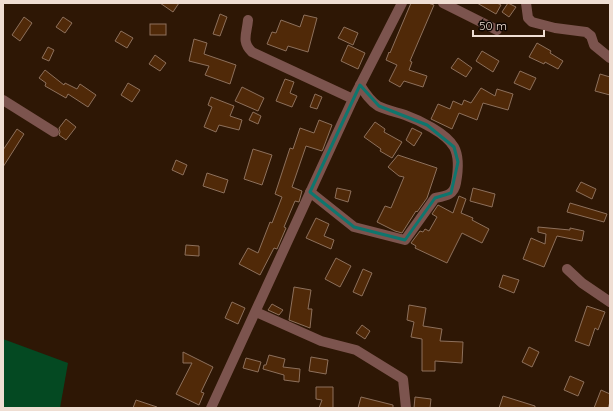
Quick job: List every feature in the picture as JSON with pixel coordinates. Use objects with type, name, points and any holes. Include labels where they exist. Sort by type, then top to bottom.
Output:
[{"type":"street","points":[[211,408],[353,99],[402,3]]},
{"type":"street","points":[[443,3],[498,30]]},
{"type":"street","points":[[526,3],[528,18],[532,22],[555,28],[586,32],[591,36],[594,45],[610,58]]},
{"type":"street","points":[[248,20],[245,39],[247,47],[252,52],[353,99]]},
{"type":"street","points":[[310,192],[354,227],[405,240],[435,198],[452,193],[456,185],[458,162],[454,147],[443,135],[427,125],[379,106],[366,95],[360,85]]},
{"type":"street","points":[[3,100],[54,132]]},
{"type":"street","points":[[567,269],[582,283],[610,302]]},
{"type":"street","points":[[256,312],[321,341],[356,350],[377,364],[396,374],[403,379],[406,408]]},
{"type":"highlighted area","points":[[360,85],[379,106],[427,125],[454,147],[458,162],[451,193],[435,198],[405,240],[354,227],[310,192]]},
{"type":"green space","points":[[3,339],[68,363],[60,408],[3,408]]},
{"type":"building","points":[[160,3],[179,3],[173,12]]},
{"type":"building","points":[[411,3],[428,3],[434,5],[410,61],[412,62],[409,70],[427,76],[423,87],[404,81],[400,87],[389,81],[397,65],[386,60]]},
{"type":"building","points":[[477,3],[497,3],[501,5],[496,14]]},
{"type":"building","points":[[508,3],[516,7],[509,17],[502,12]]},
{"type":"building","points":[[220,14],[227,17],[220,36],[213,34]]},
{"type":"building","points":[[304,15],[317,18],[308,52],[288,46],[286,51],[267,44],[272,32],[276,33],[281,20],[300,27]]},
{"type":"building","points":[[24,17],[32,23],[20,41],[12,35]]},
{"type":"building","points":[[63,17],[72,23],[65,33],[56,27]]},
{"type":"building","points":[[150,24],[166,24],[166,35],[150,35]]},
{"type":"building","points":[[344,27],[358,33],[353,45],[338,38]]},
{"type":"building","points":[[121,31],[133,38],[127,48],[115,41]]},
{"type":"building","points":[[194,39],[207,43],[204,54],[236,65],[230,84],[205,75],[209,66],[189,61]]},
{"type":"building","points":[[537,43],[551,51],[550,53],[563,61],[558,69],[545,62],[544,64],[529,57]]},
{"type":"building","points":[[348,45],[365,53],[358,69],[341,61]]},
{"type":"building","points":[[48,47],[54,50],[49,61],[42,58]]},
{"type":"building","points":[[482,51],[499,61],[493,72],[476,61]]},
{"type":"building","points":[[155,55],[166,63],[160,71],[149,64]]},
{"type":"building","points":[[458,58],[472,68],[466,77],[451,68]]},
{"type":"building","points":[[45,70],[64,85],[65,83],[77,89],[80,84],[96,95],[88,107],[68,94],[66,98],[45,86],[46,83],[39,78]]},
{"type":"building","points":[[520,71],[536,78],[530,90],[514,83]]},
{"type":"building","points":[[600,74],[610,77],[610,95],[595,91]]},
{"type":"building","points":[[285,79],[294,82],[290,93],[297,96],[292,107],[276,101]]},
{"type":"building","points":[[128,83],[140,90],[132,102],[121,95]]},
{"type":"building","points":[[242,87],[264,98],[258,111],[235,101]]},
{"type":"building","points":[[481,88],[495,96],[497,89],[513,94],[508,110],[483,103],[477,120],[459,113],[452,129],[431,119],[438,104],[450,109],[453,101],[462,105],[464,100],[471,103]]},
{"type":"building","points":[[315,94],[322,97],[317,109],[310,107]]},
{"type":"building","points":[[211,97],[234,106],[230,116],[242,120],[239,130],[219,125],[216,132],[204,127],[212,107],[208,105]]},
{"type":"building","points":[[253,112],[261,116],[258,124],[249,120]]},
{"type":"building","points":[[66,119],[76,127],[66,140],[59,135],[59,128]]},
{"type":"building","points":[[319,120],[332,125],[323,149],[322,151],[306,146],[292,187],[302,191],[299,202],[295,201],[277,249],[274,248],[260,275],[239,264],[248,248],[258,253],[270,222],[272,223],[282,197],[275,194],[290,148],[293,149],[300,128],[314,133]]},
{"type":"building","points":[[375,122],[385,129],[384,132],[402,142],[392,158],[380,151],[381,149],[364,137]]},
{"type":"building","points":[[412,128],[422,133],[414,146],[406,140]]},
{"type":"building","points":[[17,129],[24,134],[3,167],[3,150]]},
{"type":"building","points":[[253,149],[272,155],[262,185],[244,179]]},
{"type":"building","points":[[398,155],[437,168],[427,198],[417,212],[416,211],[402,233],[377,222],[385,206],[391,208],[404,177],[399,176],[388,167]]},
{"type":"building","points":[[176,160],[187,165],[183,175],[172,170]]},
{"type":"building","points":[[207,173],[228,180],[224,193],[203,186]]},
{"type":"building","points":[[581,182],[596,189],[592,199],[576,191]]},
{"type":"building","points":[[337,188],[351,191],[348,202],[335,198]]},
{"type":"building","points":[[473,188],[495,194],[492,207],[470,201]]},
{"type":"building","points":[[459,196],[466,199],[461,213],[473,218],[472,220],[489,229],[482,243],[462,233],[447,263],[415,248],[416,246],[411,243],[420,231],[423,232],[425,229],[429,231],[437,217],[432,214],[438,205],[453,213]]},
{"type":"building","points":[[570,203],[607,214],[604,222],[567,212]]},
{"type":"building","points":[[316,218],[329,224],[324,236],[334,240],[331,249],[306,238]]},
{"type":"building","points":[[538,227],[570,230],[570,228],[584,231],[582,241],[557,236],[544,267],[523,259],[531,238],[545,244],[546,234],[538,232]]},
{"type":"building","points":[[186,245],[199,246],[199,256],[185,255]]},
{"type":"building","points":[[336,258],[351,266],[340,287],[325,279]]},
{"type":"building","points":[[363,269],[372,273],[362,296],[353,292]]},
{"type":"building","points":[[503,275],[519,280],[514,293],[499,287]]},
{"type":"building","points":[[294,287],[311,290],[308,309],[312,309],[310,328],[289,320]]},
{"type":"building","points":[[232,302],[245,308],[238,324],[225,318]]},
{"type":"building","points":[[272,304],[283,310],[279,315],[268,310]]},
{"type":"building","points":[[409,305],[426,308],[423,326],[442,329],[440,341],[463,342],[462,363],[435,361],[435,371],[422,371],[422,339],[411,337],[414,322],[407,320]]},
{"type":"building","points":[[587,306],[605,312],[598,330],[595,328],[589,346],[575,341]]},
{"type":"building","points":[[362,325],[370,331],[365,339],[356,333]]},
{"type":"building","points":[[529,347],[539,352],[532,367],[522,362]]},
{"type":"building","points":[[183,352],[213,367],[201,392],[204,393],[199,405],[176,394],[192,363],[183,363]]},
{"type":"building","points":[[269,355],[285,359],[283,367],[300,369],[299,382],[284,380],[284,375],[263,369]]},
{"type":"building","points":[[311,357],[328,360],[326,374],[309,371]]},
{"type":"building","points":[[246,358],[261,362],[258,372],[243,368]]},
{"type":"building","points":[[570,376],[584,382],[578,396],[564,390]]},
{"type":"building","points":[[316,387],[333,387],[333,408],[319,408],[322,400],[316,399]]},
{"type":"building","points":[[601,390],[610,394],[608,408],[594,408]]},
{"type":"building","points":[[503,396],[535,406],[535,408],[499,408]]},
{"type":"building","points":[[361,397],[393,405],[393,408],[358,408]]},
{"type":"building","points":[[415,397],[431,399],[430,408],[414,408]]},
{"type":"building","points":[[136,400],[157,407],[157,408],[133,408]]}]
